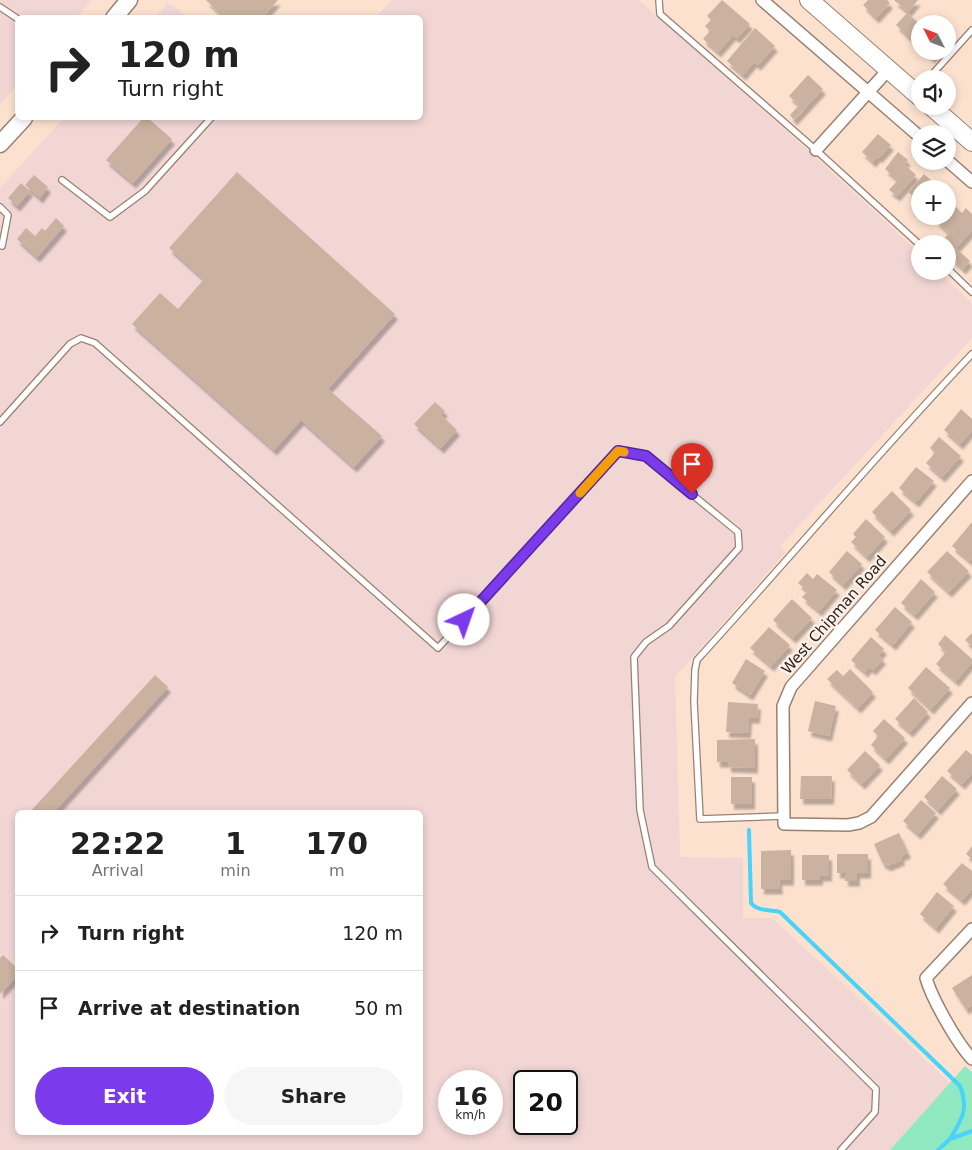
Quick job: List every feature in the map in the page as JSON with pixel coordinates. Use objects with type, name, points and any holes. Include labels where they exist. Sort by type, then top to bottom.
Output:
[{"type":"main road","points":[[819,3],[889,69],[911,87]]},
{"type":"main road","points":[[941,115],[972,142]]},
{"type":"main road","points":[[0,144],[22,120]]},
{"type":"street","points":[[762,0],[911,129]]},
{"type":"street","points":[[816,150],[889,69]]},
{"type":"street","points":[[956,168],[972,182]]},
{"type":"street","name":"West Chipman Road","points":[[784,820],[783,706],[791,687],[972,481]]},
{"type":"street","points":[[784,820],[848,825],[859,823],[871,817],[972,702]]},
{"type":"street","points":[[972,929],[926,978],[930,991],[946,1021],[972,1059]]},
{"type":"lane","points":[[659,0],[660,14],[816,150],[911,237]]},
{"type":"lane","points":[[0,7],[15,17]]},
{"type":"lane","points":[[936,70],[972,30]]},
{"type":"lane","points":[[62,180],[110,217],[145,191],[209,120]]},
{"type":"lane","points":[[0,207],[8,214],[2,246]]},
{"type":"lane","points":[[956,277],[972,292]]},
{"type":"lane","points":[[0,422],[70,344],[82,338],[95,343],[438,648],[618,451],[646,456],[738,532],[739,548],[670,626],[646,642],[634,657],[640,810],[652,867],[876,1089],[875,1112],[841,1150]]},
{"type":"lane","points":[[784,820],[700,819],[694,702],[694,670],[698,660],[786,563],[808,534],[972,354]]},
{"type":"shaded area","points":[[0,0],[92,0],[79,15],[15,15],[15,87],[0,105]]},
{"type":"shaded area","points":[[392,0],[639,0],[819,160],[911,246],[911,280],[948,280],[972,303],[972,338],[780,546],[786,552],[675,677],[680,857],[743,858],[743,918],[772,918],[950,1083],[890,1150],[0,1150],[0,188],[62,120],[423,120],[423,15],[378,15]]},
{"type":"shaded area","points":[[168,3],[185,15],[157,15]]},
{"type":"green space","points":[[965,1066],[972,1072],[972,1150],[890,1150]]},
{"type":"building","points":[[206,0],[278,0],[265,15],[222,15]]},
{"type":"building","points":[[722,0],[750,24],[737,38],[733,35],[718,52],[703,39],[710,31],[705,26],[711,20],[707,16]]},
{"type":"building","points":[[868,0],[887,0],[890,3],[876,18],[863,5]]},
{"type":"building","points":[[894,0],[918,0],[908,12]]},
{"type":"building","points":[[907,13],[911,16],[911,39],[896,25]]},
{"type":"building","points":[[755,28],[775,46],[758,65],[754,62],[743,75],[727,61]]},
{"type":"building","points":[[808,75],[823,89],[794,120],[790,115],[799,105],[789,96]]},
{"type":"building","points":[[141,120],[150,120],[172,139],[133,183],[106,160]]},
{"type":"building","points":[[878,134],[891,145],[873,162],[862,152]]},
{"type":"building","points":[[898,152],[908,160],[904,164],[916,175],[897,196],[889,190],[898,180],[885,169]]},
{"type":"building","points":[[237,172],[395,314],[328,389],[382,436],[354,467],[301,420],[274,450],[132,324],[160,293],[178,309],[204,279],[169,248]]},
{"type":"building","points":[[924,174],[931,180],[919,180]]},
{"type":"building","points":[[34,175],[48,187],[40,198],[25,185]]},
{"type":"building","points":[[21,183],[30,191],[17,206],[8,198]]},
{"type":"building","points":[[956,207],[962,213],[966,208],[972,214],[972,230],[956,248],[956,235],[947,235],[949,233],[940,225],[956,225]]},
{"type":"building","points":[[56,218],[64,226],[37,257],[17,239],[26,228],[35,236],[42,228],[45,231]]},
{"type":"building","points":[[956,248],[970,261],[963,269],[956,262]]},
{"type":"building","points":[[435,402],[445,411],[441,415],[457,430],[441,448],[414,424]]},
{"type":"building","points":[[961,409],[972,419],[972,430],[960,444],[944,430]]},
{"type":"building","points":[[939,437],[961,456],[942,477],[926,463],[935,453],[930,448]]},
{"type":"building","points":[[916,467],[934,481],[916,502],[899,488]]},
{"type":"building","points":[[892,491],[911,510],[891,531],[872,512]]},
{"type":"building","points":[[866,519],[885,537],[867,557],[851,542],[856,537],[853,534]]},
{"type":"building","points":[[972,522],[972,558],[970,561],[952,546]]},
{"type":"building","points":[[847,551],[862,564],[843,585],[829,572]]},
{"type":"building","points":[[947,551],[969,571],[949,592],[927,572]]},
{"type":"building","points":[[807,573],[813,579],[817,574],[837,590],[819,611],[802,597],[808,591],[798,583]]},
{"type":"building","points":[[921,579],[935,592],[915,615],[901,603]]},
{"type":"building","points":[[792,599],[812,618],[793,638],[773,620]]},
{"type":"building","points":[[895,607],[912,622],[893,645],[875,630]]},
{"type":"building","points":[[769,627],[790,645],[771,666],[750,648]]},
{"type":"building","points":[[972,633],[972,646],[965,640]]},
{"type":"building","points":[[945,635],[972,659],[972,662],[956,681],[936,664],[946,652],[938,644]]},
{"type":"building","points":[[871,637],[884,649],[879,655],[883,659],[873,670],[869,667],[865,672],[851,660]]},
{"type":"building","points":[[746,659],[765,671],[750,695],[732,683]]},
{"type":"building","points":[[926,667],[950,688],[931,709],[908,688]]},
{"type":"building","points":[[850,669],[873,692],[858,708],[827,679],[837,670],[843,676]]},
{"type":"building","points":[[155,675],[168,687],[56,810],[32,810]]},
{"type":"building","points":[[914,698],[928,712],[910,732],[895,719]]},
{"type":"building","points":[[815,701],[836,706],[829,736],[808,731]]},
{"type":"building","points":[[728,702],[758,704],[757,718],[749,718],[748,733],[726,732]]},
{"type":"building","points":[[884,719],[905,738],[886,759],[871,745],[878,736],[873,731]]},
{"type":"building","points":[[755,739],[755,768],[728,767],[728,762],[717,762],[717,740]]},
{"type":"building","points":[[966,750],[972,755],[972,773],[962,784],[947,771]]},
{"type":"building","points":[[865,751],[880,765],[862,784],[847,770]]},
{"type":"building","points":[[801,776],[832,776],[831,799],[800,799]]},
{"type":"building","points":[[942,776],[957,789],[938,810],[924,797]]},
{"type":"building","points":[[731,777],[752,777],[752,804],[731,804]]},
{"type":"building","points":[[921,800],[936,813],[918,834],[903,821]]},
{"type":"building","points":[[899,833],[908,853],[901,856],[902,860],[887,866],[885,863],[883,864],[874,844]]},
{"type":"building","points":[[972,846],[972,859],[966,854]]},
{"type":"building","points":[[791,850],[791,880],[779,880],[780,889],[761,889],[761,851]]},
{"type":"building","points":[[837,854],[868,854],[868,873],[857,873],[857,881],[845,881],[845,873],[837,873]]},
{"type":"building","points":[[802,855],[829,855],[829,876],[820,876],[820,880],[802,880]]},
{"type":"building","points":[[962,863],[972,871],[972,889],[962,900],[943,884]]},
{"type":"building","points":[[937,892],[954,906],[936,928],[920,914]]},
{"type":"building","points":[[3,955],[15,966],[15,978],[0,994],[0,958]]},
{"type":"building","points":[[972,975],[972,1005],[966,1009],[952,988]]},
{"type":"waterway","points":[[749,830],[751,903],[760,909],[780,912],[960,1086],[964,1101],[963,1114],[950,1139]]},
{"type":"waterway","points":[[938,1150],[950,1139],[972,1131]]},
{"type":"slow traffic","points":[[580,493],[618,451],[624,452]]},
{"type":"route","points":[[464,620],[618,451],[646,456],[692,494]]}]
